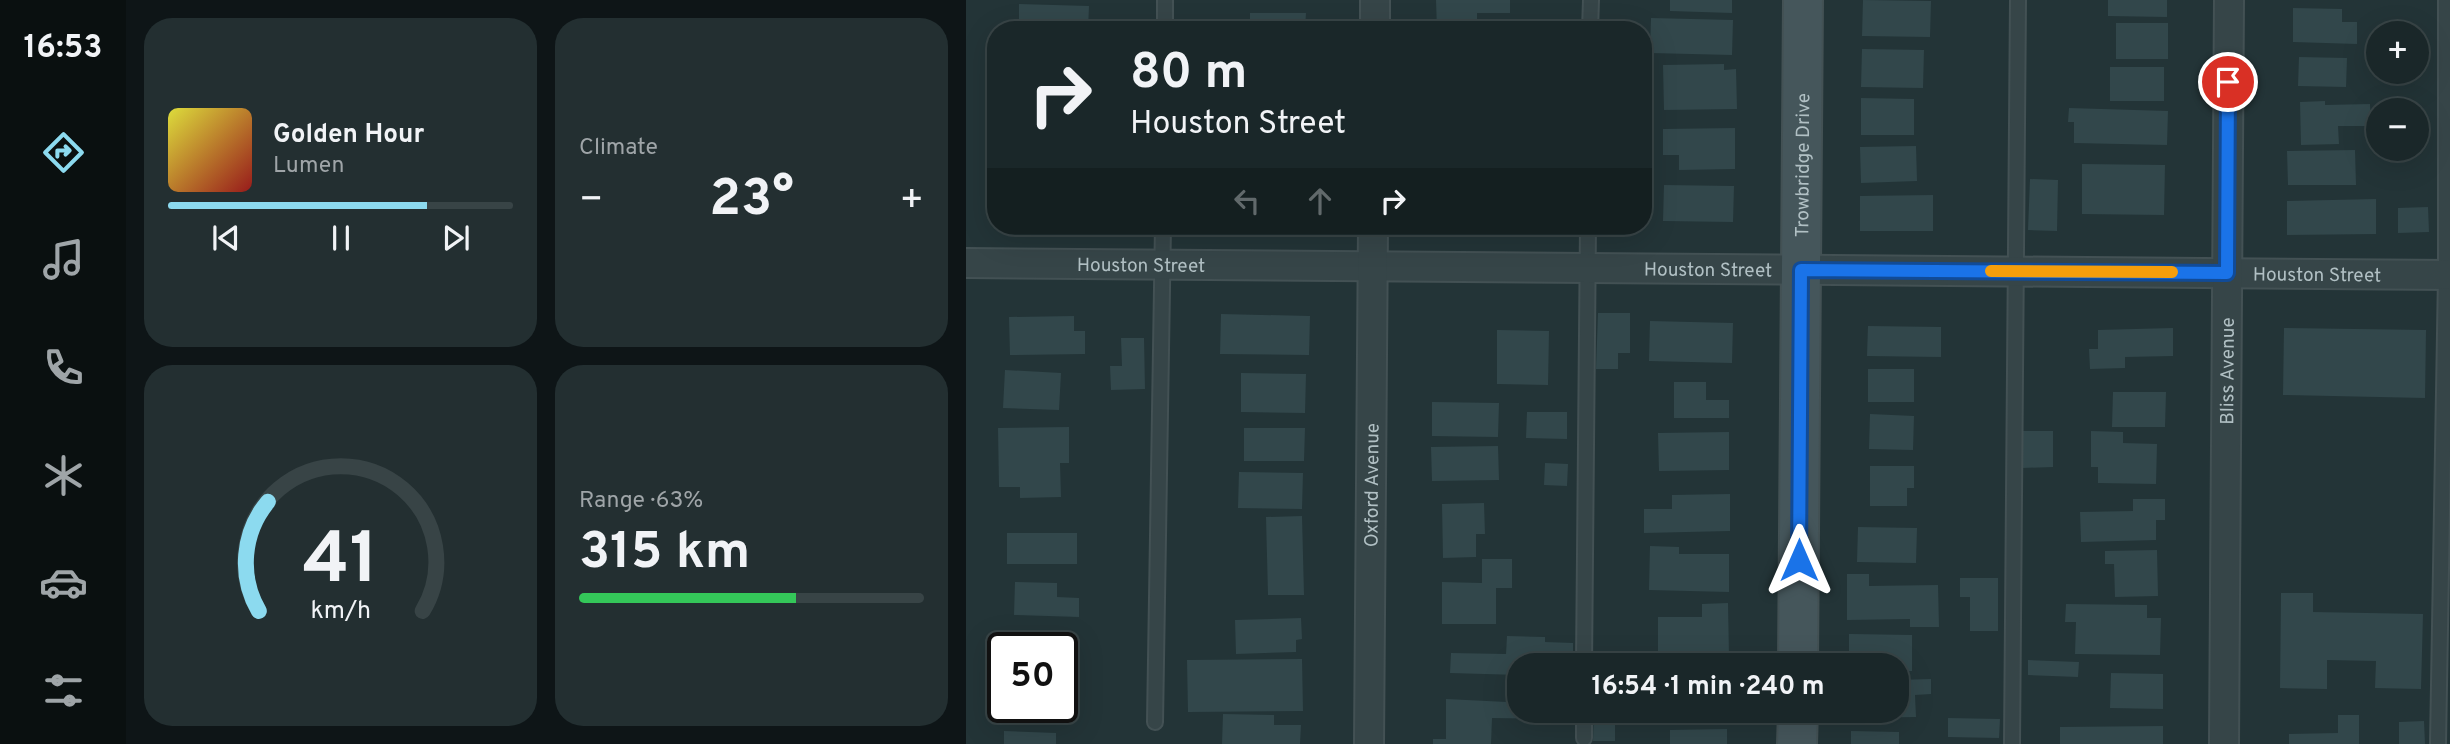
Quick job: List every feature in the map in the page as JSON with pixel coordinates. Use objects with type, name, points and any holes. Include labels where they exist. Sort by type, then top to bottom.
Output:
[{"type":"main road","name":"Trowbridge Drive","points":[[1798,653],[1802,0]]},
{"type":"main road","points":[[1797,744],[1798,723]]},
{"type":"street","points":[[1375,0],[1375,21]]},
{"type":"street","name":"Bliss Avenue","points":[[2224,744],[2229,0]]},
{"type":"street","name":"Oxford Avenue","points":[[1369,744],[1373,235]]},
{"type":"street","name":"Houston Street","points":[[966,263],[2448,275]]},
{"type":"lane","points":[[1165,0],[1165,21]]},
{"type":"lane","points":[[1590,21],[1591,0]]},
{"type":"lane","points":[[2012,744],[2018,0]]},
{"type":"lane","points":[[2438,744],[2448,275],[2446,0]]},
{"type":"lane","points":[[1156,722],[1163,235]]},
{"type":"lane","points":[[1584,653],[1588,235]]},
{"type":"lane","points":[[1584,723],[1584,738]]},
{"type":"building","points":[[1436,0],[1510,0],[1510,13],[1477,13],[1477,21],[1437,21]]},
{"type":"building","points":[[1670,0],[1732,0],[1732,13],[1670,11]]},
{"type":"building","points":[[1863,0],[1931,1],[1930,37],[1862,36]]},
{"type":"building","points":[[2108,0],[2167,0],[2167,17],[2108,16]]},
{"type":"building","points":[[1019,4],[1089,6],[1088,21],[1019,21]]},
{"type":"building","points":[[2293,8],[2342,9],[2342,22],[2357,22],[2357,44],[2293,42]]},
{"type":"building","points":[[1250,13],[1306,13],[1306,21],[1250,21]]},
{"type":"building","points":[[1651,18],[1733,20],[1732,55],[1652,53]]},
{"type":"building","points":[[2116,23],[2168,23],[2168,59],[2116,59]]},
{"type":"building","points":[[1862,49],[1924,50],[1923,88],[1861,87]]},
{"type":"building","points":[[2299,57],[2347,58],[2346,87],[2298,86]]},
{"type":"building","points":[[1724,64],[1724,70],[1736,69],[1737,109],[1664,110],[1663,65]]},
{"type":"building","points":[[2110,67],[2164,67],[2164,101],[2110,101]]},
{"type":"building","points":[[1861,98],[1914,99],[1914,135],[1861,135]]},
{"type":"building","points":[[2325,101],[2325,105],[2366,104],[2366,126],[2338,126],[2339,144],[2301,145],[2300,102]]},
{"type":"building","points":[[2069,108],[2168,111],[2167,145],[2074,143],[2074,122],[2068,122]]},
{"type":"building","points":[[1735,128],[1735,169],[1679,170],[1679,155],[1663,155],[1663,129]]},
{"type":"building","points":[[1916,146],[1917,181],[1861,183],[1860,147]]},
{"type":"building","points":[[2355,150],[2356,185],[2288,185],[2287,151]]},
{"type":"building","points":[[2082,164],[2165,165],[2164,215],[2082,214]]},
{"type":"building","points":[[2030,179],[2058,180],[2057,231],[2028,230]]},
{"type":"building","points":[[1664,185],[1734,186],[1733,222],[1663,221]]},
{"type":"building","points":[[1933,195],[1933,231],[1860,231],[1860,196]]},
{"type":"building","points":[[2376,199],[2376,234],[2287,235],[2287,201]]},
{"type":"building","points":[[2428,207],[2429,232],[2398,233],[2398,208]]},
{"type":"building","points":[[1598,313],[1630,313],[1630,353],[1618,353],[1618,369],[1596,369]]},
{"type":"building","points":[[1221,314],[1310,316],[1309,355],[1220,354]]},
{"type":"building","points":[[1074,316],[1074,331],[1085,331],[1085,354],[1010,355],[1009,317]]},
{"type":"building","points":[[1650,321],[1733,323],[1732,363],[1649,361]]},
{"type":"building","points":[[1868,326],[1941,327],[1941,357],[1867,356]]},
{"type":"building","points":[[2173,328],[2173,356],[2125,357],[2125,368],[2090,369],[2089,349],[2098,349],[2098,330]]},
{"type":"building","points":[[2284,328],[2426,330],[2425,398],[2283,395]]},
{"type":"building","points":[[1497,330],[1549,331],[1548,385],[1497,384]]},
{"type":"building","points":[[1121,338],[1144,338],[1145,389],[1111,390],[1110,366],[1122,366]]},
{"type":"building","points":[[1868,369],[1914,369],[1914,402],[1868,402]]},
{"type":"building","points":[[1005,370],[1061,373],[1059,410],[1003,408]]},
{"type":"building","points":[[1241,373],[1306,374],[1305,413],[1241,412]]},
{"type":"building","points":[[1674,382],[1706,382],[1706,400],[1729,400],[1729,418],[1674,418]]},
{"type":"building","points":[[2113,392],[2166,392],[2165,427],[2112,427]]},
{"type":"building","points":[[1432,402],[1499,403],[1498,437],[1432,436]]},
{"type":"building","points":[[1527,412],[1567,412],[1567,439],[1526,438]]},
{"type":"building","points":[[1870,414],[1914,416],[1913,450],[1869,449]]},
{"type":"building","points":[[1069,427],[1069,463],[1060,463],[1061,497],[1020,498],[1020,487],[999,487],[998,428]]},
{"type":"building","points":[[1244,428],[1305,428],[1304,461],[1244,461]]},
{"type":"building","points":[[2022,431],[2053,431],[2053,467],[2022,468]]},
{"type":"building","points":[[2091,431],[2123,432],[2123,443],[2157,444],[2156,484],[2098,483],[2098,467],[2091,467]]},
{"type":"building","points":[[1729,432],[1729,470],[1659,471],[1658,433]]},
{"type":"building","points":[[1498,446],[1499,480],[1432,481],[1431,447]]},
{"type":"building","points":[[1545,463],[1568,464],[1567,486],[1544,485]]},
{"type":"building","points":[[1870,466],[1914,466],[1914,488],[1907,488],[1907,506],[1870,506]]},
{"type":"building","points":[[1239,472],[1303,473],[1302,509],[1238,508]]},
{"type":"building","points":[[1730,494],[1730,531],[1644,533],[1644,509],[1672,509],[1672,495]]},
{"type":"building","points":[[2133,499],[2165,499],[2165,520],[2156,520],[2156,540],[2081,542],[2080,512],[2133,511]]},
{"type":"building","points":[[1484,503],[1485,534],[1476,534],[1476,557],[1443,558],[1442,504]]},
{"type":"building","points":[[1302,516],[1304,595],[1268,595],[1266,517]]},
{"type":"building","points":[[1858,527],[1917,528],[1916,563],[1857,562]]},
{"type":"building","points":[[1007,533],[1077,533],[1077,564],[1007,564]]},
{"type":"building","points":[[1650,546],[1679,547],[1679,554],[1729,554],[1729,592],[1649,590]]},
{"type":"building","points":[[2157,550],[2158,596],[2115,597],[2114,564],[2105,564],[2105,551]]},
{"type":"building","points":[[1482,559],[1512,559],[1512,588],[1496,588],[1496,624],[1442,624],[1442,582],[1482,583]]},
{"type":"building","points":[[1847,574],[1869,574],[1869,586],[1938,585],[1939,627],[1910,627],[1910,619],[1847,620]]},
{"type":"building","points":[[1960,578],[1998,578],[1998,631],[1970,631],[1970,597],[1960,597]]},
{"type":"building","points":[[1015,582],[1057,583],[1057,597],[1079,598],[1079,617],[1014,615]]},
{"type":"building","points":[[2281,593],[2313,593],[2313,612],[2423,614],[2421,689],[2375,688],[2376,661],[2327,660],[2327,689],[2280,688]]},
{"type":"building","points":[[1728,603],[1729,653],[1658,653],[1658,617],[1702,617],[1702,604]]},
{"type":"building","points":[[2066,604],[2147,605],[2147,618],[2161,618],[2160,655],[2075,654],[2076,622],[2065,622]]},
{"type":"building","points":[[1301,618],[1302,639],[1296,640],[1296,652],[1236,654],[1235,620]]},
{"type":"building","points":[[1849,634],[1912,635],[1912,671],[1909,671],[1909,653],[1849,653]]},
{"type":"building","points":[[1507,636],[1545,637],[1545,642],[1573,643],[1573,653],[1507,653],[1507,675],[1450,673],[1451,653],[1506,654]]},
{"type":"building","points":[[1302,659],[1303,711],[1188,712],[1187,660]]},
{"type":"building","points":[[2028,660],[2079,662],[2078,677],[2028,675]]},
{"type":"building","points":[[2111,673],[2163,674],[2163,709],[2110,708]]},
{"type":"building","points":[[1931,679],[1931,694],[1915,695],[1916,717],[1909,717],[1909,680]]},
{"type":"building","points":[[1446,699],[1507,702],[1507,718],[1492,718],[1491,744],[1433,744],[1433,739],[1446,739]]},
{"type":"building","points":[[1223,714],[1274,715],[1274,725],[1301,725],[1300,744],[1222,744]]},
{"type":"building","points":[[2338,715],[2359,715],[2359,744],[2289,744],[2289,734],[2338,733]]},
{"type":"building","points":[[1948,718],[2000,719],[1999,738],[1948,737]]},
{"type":"building","points":[[2424,721],[2425,744],[2399,744],[2399,722]]},
{"type":"building","points":[[1594,723],[1615,723],[1615,741],[1593,741]]},
{"type":"building","points":[[2163,726],[2163,744],[2060,744],[2060,727]]},
{"type":"building","points":[[1727,729],[1727,744],[1670,744],[1670,730]]},
{"type":"building","points":[[1004,731],[1056,733],[1056,744],[1004,744]]},
{"type":"building","points":[[1851,731],[1899,732],[1899,744],[1851,744]]},
{"type":"slow traffic","points":[[1991,271],[2172,272]]},
{"type":"route","points":[[1799,560],[1801,270],[2227,273],[2228,82]]}]
